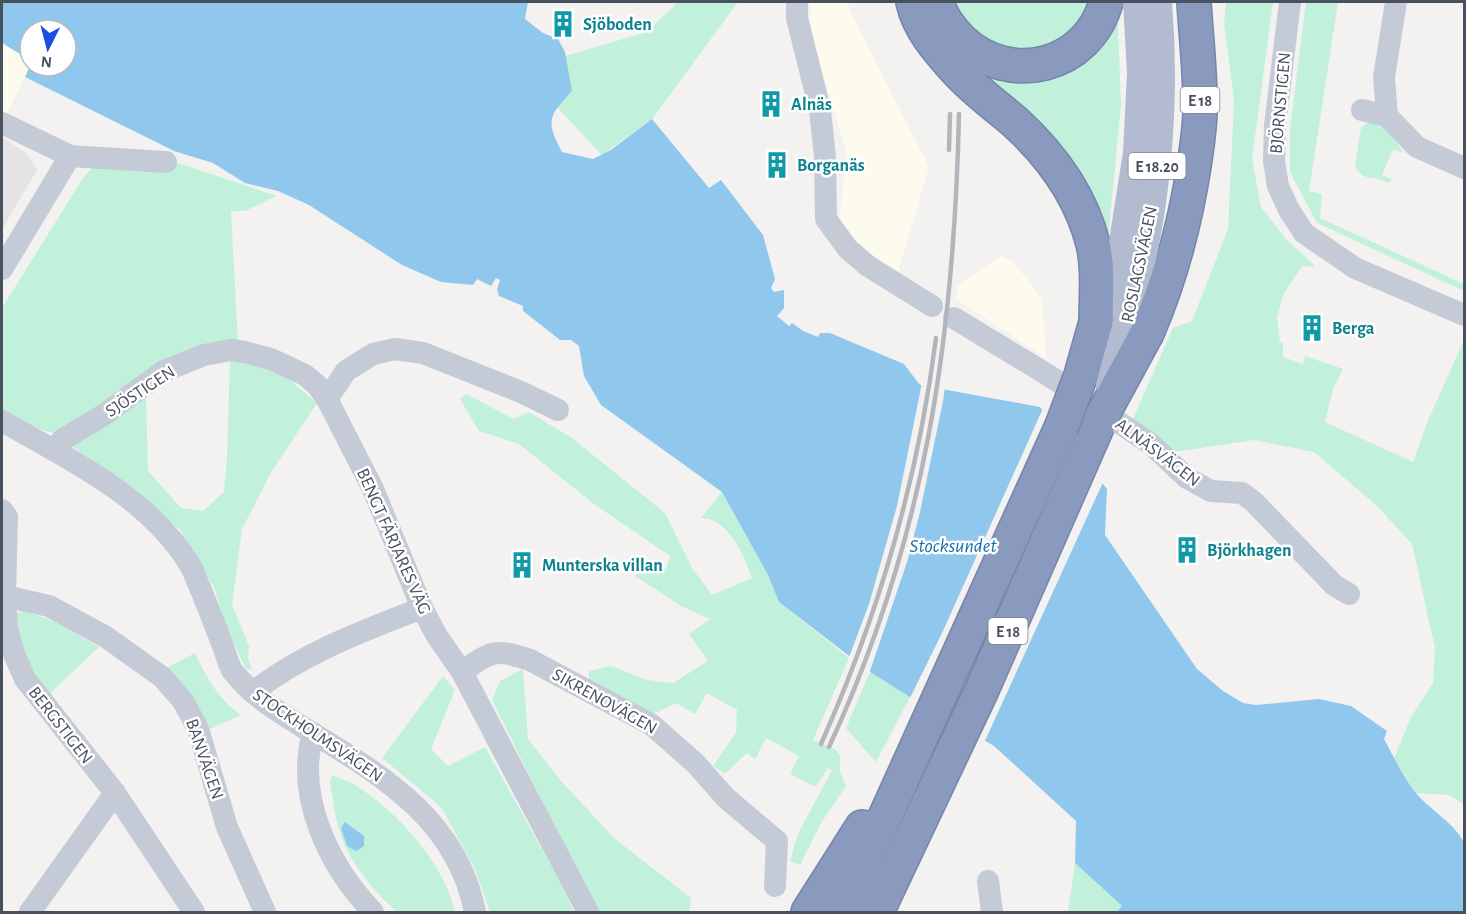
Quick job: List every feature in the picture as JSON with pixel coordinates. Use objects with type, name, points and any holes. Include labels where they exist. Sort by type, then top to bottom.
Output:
[{"type":"highway","name":"E 18","points":[[877,912],[981,692],[1102,416],[1123,328],[1083,213],[1068,184],[1048,155],[1016,123],[966,81],[935,47],[924,30],[913,2]]},
{"type":"highway","points":[[937,2],[945,22],[972,50],[998,63],[1023,66],[1045,63],[1071,51],[1086,39],[1095,27],[1106,2]]},
{"type":"highway","name":"E 18","points":[[872,825],[903,777],[1058,436],[1081,375],[1123,328],[1160,302],[1189,199],[1197,146],[1200,104],[1194,2]]},
{"type":"highway","points":[[808,912],[872,825]]},
{"type":"highway","points":[[842,912],[872,825]]},
{"type":"highway","points":[[890,912],[909,844]]},
{"type":"main road","name":"ROSLAGSVÄGEN","points":[[1123,328],[1120,261],[1137,153],[1141,73],[1137,2]]},
{"type":"main road","name":"ROSLAGSVÄGEN","points":[[1123,328],[1142,265],[1158,158],[1162,116],[1158,2]]},
{"type":"street","points":[[797,2],[797,18],[820,110],[825,157],[826,219],[841,243],[868,266],[932,306]]},
{"type":"street","name":"BJÖRNSTIGEN","points":[[1290,2],[1275,125],[1274,161],[1278,186],[1289,210],[1304,233],[1355,268],[1464,315]]},
{"type":"street","points":[[1387,116],[1384,77],[1396,2]]},
{"type":"street","points":[[1362,110],[1387,116],[1417,147],[1464,168]]},
{"type":"street","points":[[2,123],[70,156],[166,162]]},
{"type":"street","points":[[2,269],[70,156]]},
{"type":"street","name":"ALNÄSVÄGEN","points":[[954,318],[1048,375],[1151,444],[1173,466],[1195,482],[1211,491],[1242,493],[1254,502],[1334,585],[1348,594]]},
{"type":"street","points":[[327,399],[346,371],[373,354],[395,349],[423,354],[521,392],[558,410]]},
{"type":"street","name":"SJÖSTIGEN","points":[[54,450],[62,440],[102,416],[165,371],[204,355],[231,350],[271,359],[305,375],[317,385],[327,399]]},
{"type":"street","name":"BENGT FÄRJARES VÄG","points":[[327,399],[373,489],[422,608],[437,636],[462,672],[588,912]]},
{"type":"street","name":"STOCKHOLMSVÄGEN","points":[[2,421],[54,450],[136,504],[169,537],[191,566],[233,673],[253,692],[290,720],[381,776],[410,800],[434,824],[456,856],[472,895],[475,912]]},
{"type":"street","name":"BERGSTIGEN","points":[[2,510],[7,517],[5,596],[7,628],[14,654],[25,679],[114,793],[194,912]]},
{"type":"street","name":"BANVÄGEN","points":[[5,596],[49,606],[106,637],[162,677],[183,701],[198,729],[227,827],[265,912]]},
{"type":"street","points":[[253,692],[278,673],[351,636],[422,608]]},
{"type":"street","name":"SIKRENOVÄGEN","points":[[462,672],[488,654],[508,652],[530,660],[652,724],[696,764],[726,798],[777,840],[775,886]]},
{"type":"street","points":[[313,733],[307,754],[312,805],[333,861],[358,897],[372,912]]},
{"type":"street","points":[[30,912],[114,793]]},
{"type":"street","points":[[988,881],[992,912]]},
{"type":"shaded area","points":[[810,2],[847,2],[929,167],[897,275],[838,230],[847,155],[811,34]]},
{"type":"shaded area","points":[[2,43],[18,53],[18,78],[24,78],[6,116],[2,114]]},
{"type":"shaded area","points":[[2,137],[25,152],[37,170],[2,229]]},
{"type":"shaded area","points":[[1001,256],[1013,261],[1042,299],[1046,358],[956,299],[958,286]]},
{"type":"green space","points":[[678,2],[738,2],[652,119],[602,155],[557,107],[572,91],[565,56],[647,32]]},
{"type":"green space","points":[[948,2],[1097,2],[1055,50],[992,50]]},
{"type":"green space","points":[[1117,2],[1121,105],[1108,239],[964,54],[1010,73]]},
{"type":"green space","points":[[1226,2],[1273,2],[1252,159],[1261,207],[1286,239],[1316,267],[1302,266],[1283,295],[1277,318],[1280,342],[1283,343],[1283,357],[1303,364],[1305,356],[1343,369],[1333,389],[1325,422],[1413,462],[1429,418],[1464,340],[1464,804],[1449,795],[1415,793],[1394,758],[1411,717],[1433,683],[1435,648],[1412,544],[1377,506],[1314,452],[1254,440],[1174,452],[1131,423],[1173,328],[1192,321],[1228,229],[1234,100],[1224,23]]},
{"type":"green space","points":[[1306,2],[1338,2],[1309,191],[1322,194],[1320,218],[1464,284],[1464,291],[1317,223],[1290,172],[1290,129]]},
{"type":"green space","points":[[1384,120],[1403,153],[1393,149],[1382,175],[1392,179],[1389,183],[1362,175],[1355,167],[1361,127],[1371,121]]},
{"type":"green space","points":[[175,162],[277,196],[245,211],[231,211],[238,344],[56,434],[36,428],[2,411],[2,308],[83,178],[93,167]]},
{"type":"green space","points":[[230,359],[266,367],[285,376],[317,403],[272,471],[242,529],[232,605],[249,646],[248,659],[252,669],[246,669],[224,622],[215,589],[180,530],[100,465],[70,445],[146,398],[148,471],[181,508],[203,511],[224,492]]},
{"type":"green space","points":[[466,394],[514,419],[529,412],[572,438],[665,513],[692,568],[712,595],[752,578],[740,549],[727,531],[720,524],[701,518],[722,492],[768,575],[779,602],[849,658],[813,740],[836,750],[840,755],[840,771],[846,786],[821,823],[800,865],[790,861],[798,834],[832,770],[828,768],[815,787],[790,774],[799,756],[766,738],[755,759],[747,753],[725,774],[713,766],[736,733],[737,710],[707,693],[695,714],[676,703],[653,714],[589,682],[589,671],[611,666],[647,680],[673,683],[708,661],[689,634],[710,619],[681,606],[635,576],[646,565],[666,569],[670,556],[594,504],[519,444],[479,431],[460,399]]},
{"type":"green space","points":[[24,610],[57,623],[99,647],[48,695],[22,656],[13,615]]},
{"type":"green space","points":[[195,653],[214,687],[241,715],[201,733],[165,669]]},
{"type":"green space","points":[[523,669],[528,739],[562,782],[615,839],[691,898],[689,912],[597,912],[492,700],[500,681]]},
{"type":"green space","points":[[870,672],[910,697],[876,762],[846,728]]},
{"type":"green space","points":[[443,676],[455,690],[431,749],[448,766],[485,747],[558,878],[574,912],[490,912],[475,869],[441,807],[382,758]]},
{"type":"green space","points":[[332,775],[357,786],[373,797],[404,825],[418,841],[441,876],[455,912],[398,912],[381,897],[356,865],[344,843],[334,808],[330,782]]},
{"type":"green space","points":[[1075,863],[1123,907],[1117,912],[1068,912]]},
{"type":"water","name":"Stocksundet","points":[[2,2],[528,2],[525,19],[543,33],[558,39],[565,52],[572,91],[558,107],[552,119],[553,132],[562,152],[593,159],[611,150],[652,119],[709,188],[721,180],[763,235],[775,279],[771,288],[774,292],[784,290],[784,308],[777,316],[789,326],[792,323],[803,331],[818,337],[820,333],[830,333],[904,364],[920,385],[1040,407],[1107,489],[1105,535],[1197,669],[1223,691],[1243,703],[1256,705],[1319,699],[1351,706],[1387,731],[1384,739],[1415,792],[1453,828],[1464,842],[1464,912],[1117,912],[1122,906],[1075,863],[1076,821],[994,746],[870,672],[779,602],[768,575],[722,492],[601,405],[584,376],[579,346],[571,340],[560,340],[523,311],[523,306],[499,296],[497,289],[500,280],[496,278],[491,286],[477,279],[473,285],[441,282],[402,265],[309,205],[278,191],[245,183],[213,163],[174,151],[27,78],[78,78],[78,18],[18,18],[18,53],[2,43]]},
{"type":"water","points":[[345,822],[364,836],[364,846],[356,851],[347,846],[341,828]]},
{"type":"pier","points":[[922,383],[945,387],[943,401],[907,562],[869,674],[848,660],[869,604],[897,506]]},
{"type":"pier","points":[[1044,406],[1104,480],[984,743],[909,700],[943,631]]},
{"type":"railway","points":[[949,150],[950,114]]},
{"type":"railway","points":[[829,747],[862,670],[889,593],[911,515],[928,438],[941,359],[950,279],[959,114]]},
{"type":"railway","points":[[821,744],[861,646],[894,545],[919,443],[936,338]]},
{"type":"place","name":"Sjöboden","points":[[563,24]]},
{"type":"place","name":"Alnäs","points":[[771,104]]},
{"type":"place","name":"Borganäs","points":[[777,165]]},
{"type":"place","name":"Berga","points":[[1312,328]]},
{"type":"place","name":"Björkhagen","points":[[1187,550]]},
{"type":"place","name":"Munterska villan","points":[[522,565]]}]
